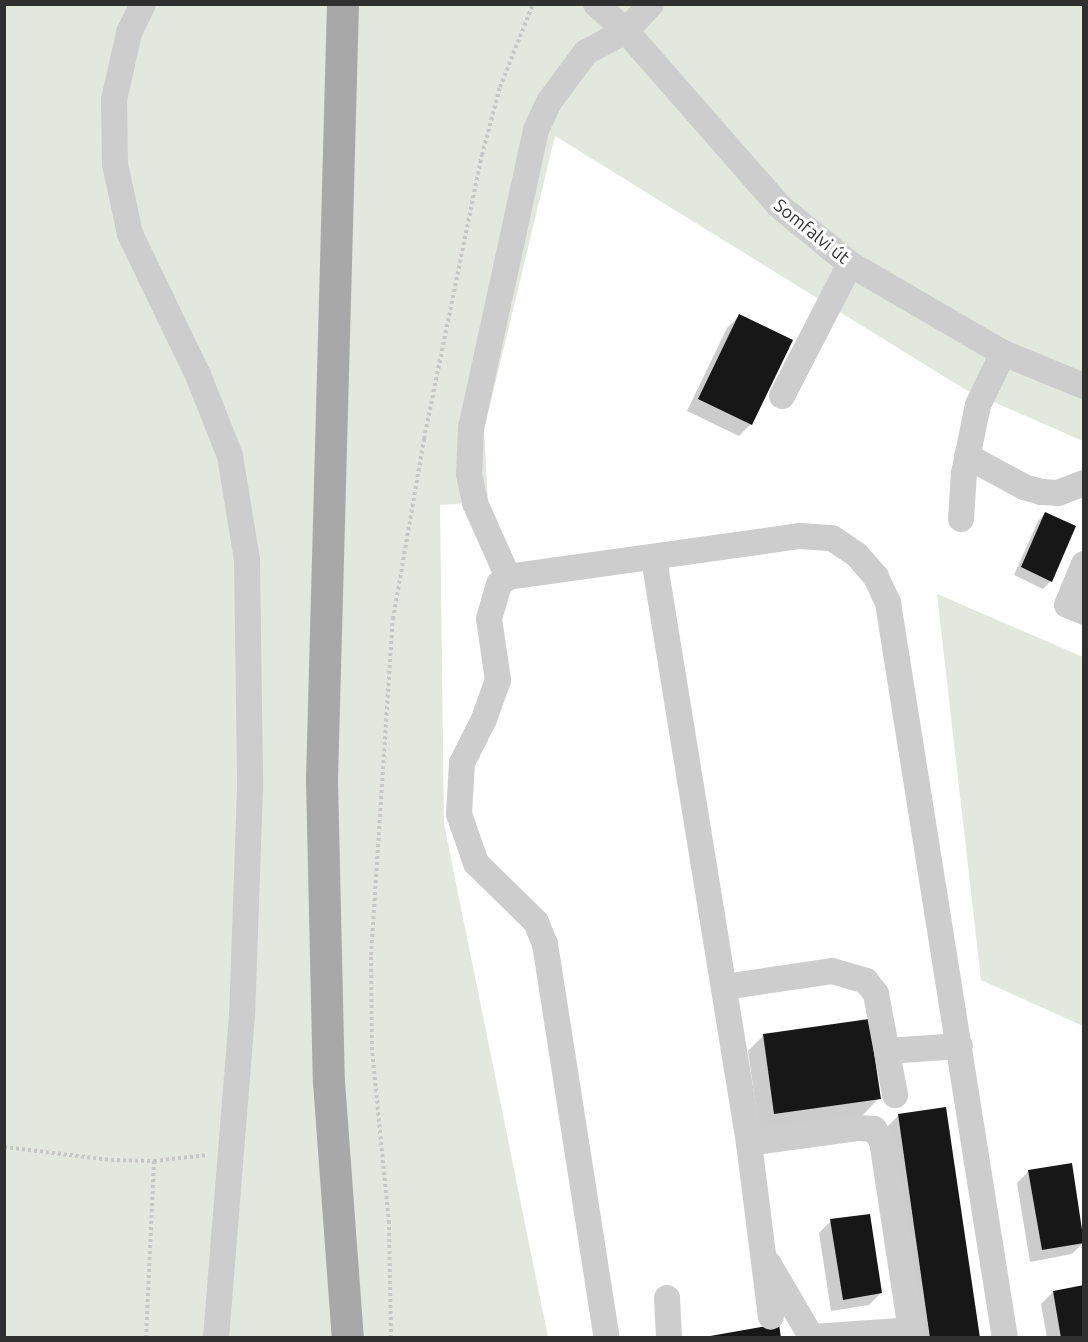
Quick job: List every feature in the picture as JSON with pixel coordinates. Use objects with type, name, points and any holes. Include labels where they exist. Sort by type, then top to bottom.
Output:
[{"type":"main road","points":[[343,4],[322,780],[329,1082],[348,1338]]},
{"type":"street","points":[[143,4],[129,33],[114,100],[115,164],[130,234],[198,375],[230,456],[247,560],[249,801],[242,1015],[216,1338]]},
{"type":"street","name":"Somfalvi út","points":[[596,4],[626,31],[779,206],[850,264],[1003,353],[1083,386]]},
{"type":"street","points":[[508,577],[475,503],[469,474],[474,406],[536,130],[549,102],[586,52],[626,31],[651,4]]},
{"type":"street","points":[[782,396],[850,264]]},
{"type":"street","points":[[961,519],[967,456],[978,405],[1003,353]]},
{"type":"street","points":[[967,456],[1024,487],[1041,492],[1058,493],[1083,483]]},
{"type":"street","points":[[607,1338],[545,944],[536,922],[476,863],[459,814],[462,763],[484,720],[498,680],[489,619],[500,584],[508,577],[654,559],[800,536],[832,538],[857,555],[876,577],[888,603],[1005,1338]]},
{"type":"street","points":[[654,559],[725,987],[749,1143],[771,1317]]},
{"type":"street","points":[[1083,564],[1067,605],[1083,612]]},
{"type":"street","points":[[725,987],[832,971],[867,981],[876,994],[895,1095]]},
{"type":"street","points":[[887,1052],[960,1046]]},
{"type":"street","points":[[749,1143],[859,1128],[874,1130],[882,1141],[912,1334],[812,1337],[762,1252]]},
{"type":"street","points":[[667,1298],[669,1338]]},
{"type":"path","points":[[391,1338],[389,1223],[372,1050],[371,955],[393,619],[424,439],[482,154],[500,87],[533,4]]},
{"type":"path","points":[[4,1147],[111,1160],[154,1161],[231,1152]]},
{"type":"path","points":[[146,1338],[154,1161]]},
{"type":"shaded area","points":[[5,5],[1083,5],[1083,441],[966,390],[555,136],[484,430],[488,502],[440,505],[444,824],[548,1337],[5,1338]]},
{"type":"shaded area","points":[[937,594],[1083,657],[1083,1026],[981,980]]},
{"type":"building","points":[[739,314],[793,340],[752,425],[698,399]]},
{"type":"building","points":[[1045,512],[1076,526],[1052,582],[1021,567]]},
{"type":"building","points":[[869,1019],[881,1099],[774,1114],[763,1034]]},
{"type":"building","points":[[946,1107],[980,1338],[930,1338],[898,1114]]},
{"type":"building","points":[[1072,1163],[1084,1243],[1042,1250],[1028,1170]]},
{"type":"building","points":[[870,1214],[882,1293],[843,1300],[830,1219]]},
{"type":"building","points":[[1084,1285],[1084,1338],[1061,1338],[1053,1291]]},
{"type":"building","points":[[779,1324],[781,1338],[710,1338],[710,1336]]}]
